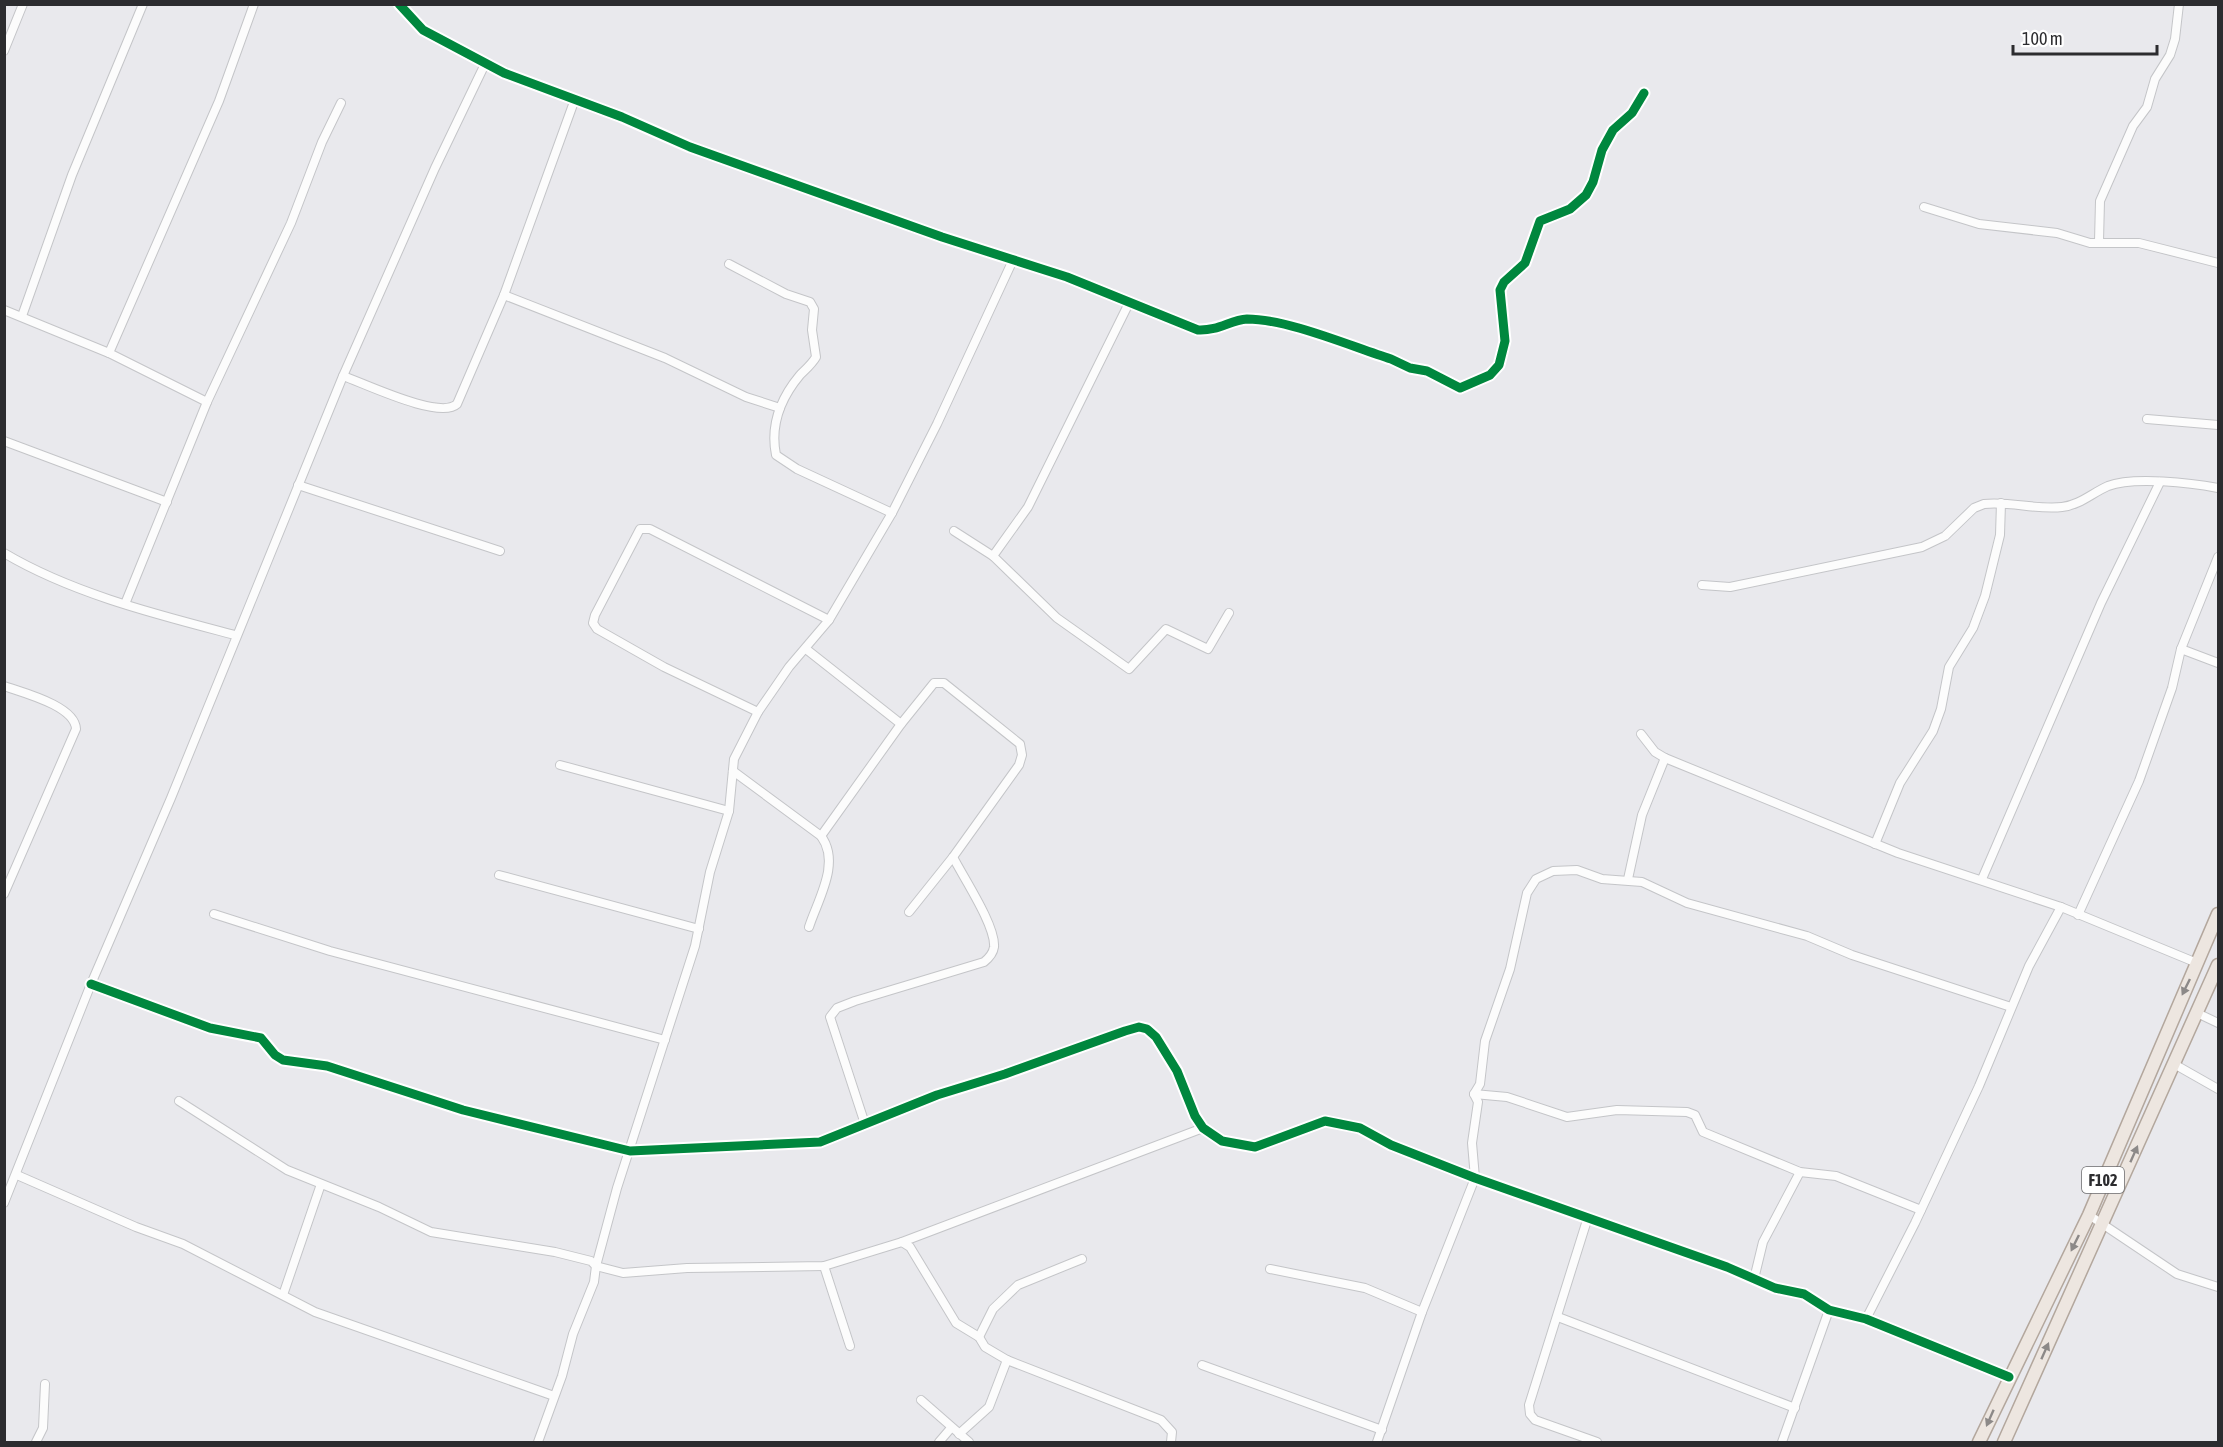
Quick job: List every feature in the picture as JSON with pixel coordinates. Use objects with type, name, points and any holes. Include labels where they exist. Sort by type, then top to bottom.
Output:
[{"type":"main road","name":"F102","points":[[1979,1443],[2089,1215],[2218,914]]},
{"type":"main road","name":"F102","points":[[2004,1443],[2218,965]]},
{"type":"street","points":[[4,51],[23,4]]},
{"type":"street","points":[[22,316],[72,175],[143,4]]},
{"type":"street","points":[[109,353],[219,101],[254,4]]},
{"type":"street","points":[[399,4],[423,30],[485,64],[690,147],[1067,277],[1197,330],[1214,331],[1244,319],[1270,321],[1391,359],[1410,368],[1427,371],[1460,388],[1477,383],[1490,375],[1499,365],[1505,340],[1500,291],[1504,282],[1525,263],[1540,221],[1570,209],[1586,195],[1593,182],[1602,150],[1613,130],[1632,113],[1644,93]]},
{"type":"street","points":[[2099,242],[2100,201],[2133,126],[2147,107],[2155,79],[2172,49],[2179,4]]},
{"type":"street","points":[[4,1203],[91,984],[171,798],[343,376],[435,168],[485,64]]},
{"type":"street","points":[[343,376],[430,408],[452,408],[457,404],[504,295],[575,99]]},
{"type":"street","points":[[125,604],[207,402],[291,223],[322,142],[341,103]]},
{"type":"street","points":[[1924,207],[1979,224],[2057,233],[2090,243],[2139,243],[2218,263]]},
{"type":"street","points":[[538,1443],[562,1376],[573,1334],[594,1281],[596,1266],[630,1151],[699,928],[710,872],[729,811],[737,752],[758,712],[829,620],[892,513],[937,424],[1013,260]]},
{"type":"street","points":[[729,264],[786,294],[810,302],[814,309],[812,330],[816,357],[799,376],[780,408],[772,435],[776,455],[797,470],[892,513]]},
{"type":"street","points":[[504,295],[665,358],[746,397],[780,408]]},
{"type":"street","points":[[993,556],[1028,507],[1129,303]]},
{"type":"street","points":[[4,310],[109,353],[207,402]]},
{"type":"street","points":[[2147,420],[2218,425]]},
{"type":"street","points":[[4,441],[167,502]]},
{"type":"street","points":[[1702,585],[1730,587],[1922,548],[1945,536],[1974,508],[1984,504],[2065,507],[2082,501],[2108,486],[2160,482],[2218,488]]},
{"type":"street","points":[[1982,879],[2101,603],[2160,482]]},
{"type":"street","points":[[298,485],[500,551]]},
{"type":"street","points":[[1875,844],[1900,783],[1933,730],[1941,709],[1949,667],[1973,628],[1985,596],[2000,535],[2001,503]]},
{"type":"street","points":[[758,712],[664,667],[597,629],[593,623],[640,529],[650,529],[829,620]]},
{"type":"street","points":[[954,531],[993,556],[1057,618],[1129,669],[1166,629],[1208,649],[1229,613]]},
{"type":"street","points":[[4,553],[26,566],[125,604],[236,635]]},
{"type":"street","points":[[2078,915],[2139,781],[2172,688],[2181,649],[2218,557]]},
{"type":"street","points":[[806,649],[901,724]]},
{"type":"street","points":[[2181,649],[2218,663]]},
{"type":"street","points":[[821,836],[901,724],[934,683],[944,683],[1020,744],[1022,755],[1019,765],[953,857],[909,912]]},
{"type":"street","points":[[4,686],[62,709],[71,715],[76,729],[4,894]]},
{"type":"street","points":[[1641,734],[1655,752],[1665,758],[1875,844],[2061,907],[2197,963]]},
{"type":"street","points":[[1628,879],[1642,815],[1665,758]]},
{"type":"street","points":[[560,765],[729,811]]},
{"type":"street","points":[[733,771],[821,836],[831,855],[830,867],[809,927]]},
{"type":"street","points":[[865,1124],[830,1017],[837,1008],[855,1001],[984,962],[991,956],[994,946],[989,928],[953,857]]},
{"type":"street","points":[[1474,1094],[1480,1084],[1485,1041],[1510,969],[1530,885],[1543,874],[1567,869],[1602,879],[1628,879],[1642,882],[1687,903],[1798,933],[1852,954],[2011,1007]]},
{"type":"street","points":[[499,875],[699,928]]},
{"type":"street","points":[[1866,1319],[1921,1210],[1979,1086],[2029,966],[2061,907]]},
{"type":"street","points":[[214,914],[330,951],[665,1040]]},
{"type":"street","points":[[91,984],[210,1028],[261,1038],[275,1055],[283,1060],[327,1066],[463,1110],[630,1151],[797,1145],[820,1142],[937,1095],[1139,1027],[1147,1029],[1163,1048],[1182,1081],[1195,1116],[1203,1128],[1222,1141],[1255,1148],[1325,1121],[1344,1123],[1368,1131],[1391,1145],[1475,1178],[1588,1217],[1775,1288],[1804,1294],[1828,1310],[1866,1319],[2009,1377]]},
{"type":"street","points":[[2198,1013],[2218,1023]]},
{"type":"street","points":[[2174,1064],[2218,1089]]},
{"type":"street","points":[[1474,1094],[1507,1097],[1567,1117],[1617,1110],[1687,1112],[1695,1115],[1703,1132],[1800,1172],[1836,1176],[1921,1210]]},
{"type":"street","points":[[1377,1443],[1422,1312],[1475,1178],[1472,1143],[1478,1102],[1474,1094]]},
{"type":"street","points":[[179,1101],[265,1158],[303,1178],[379,1207],[431,1232],[555,1252],[591,1261],[596,1266],[623,1273],[687,1268],[824,1266],[902,1242],[1203,1128]]},
{"type":"street","points":[[1755,1279],[1763,1242],[1800,1172]]},
{"type":"street","points":[[17,1175],[136,1227],[183,1244],[315,1312],[554,1396]]},
{"type":"street","points":[[283,1295],[321,1184]]},
{"type":"street","points":[[2089,1215],[2177,1274],[2218,1287]]},
{"type":"street","points":[[1588,1217],[1529,1405],[1530,1414],[1534,1420],[1597,1443]]},
{"type":"street","points":[[902,1242],[910,1247],[956,1323],[979,1337],[985,1347],[1007,1360],[1161,1420],[1172,1432],[1171,1443]]},
{"type":"street","points":[[979,1337],[993,1309],[1017,1285],[1082,1259]]},
{"type":"street","points":[[824,1266],[850,1346]]},
{"type":"street","points":[[1270,1269],[1365,1288],[1422,1312]]},
{"type":"street","points":[[1782,1443],[1828,1310]]},
{"type":"street","points":[[1558,1317],[1796,1408]]},
{"type":"street","points":[[959,1434],[989,1407],[1007,1360]]},
{"type":"street","points":[[1202,1365],[1382,1430]]},
{"type":"street","points":[[36,1443],[43,1428],[45,1384]]},
{"type":"street","points":[[921,1400],[969,1443]]},
{"type":"street","points":[[939,1443],[951,1428]]},
{"type":"cycle path","points":[[399,4],[423,30],[504,73],[622,117],[690,147],[942,237],[1067,277],[1198,330],[1212,329],[1247,319],[1281,323],[1391,359],[1410,368],[1427,371],[1460,388],[1490,375],[1499,365],[1505,341],[1500,290],[1504,282],[1525,263],[1540,221],[1570,209],[1586,195],[1593,182],[1602,150],[1613,130],[1632,113],[1644,93]]},
{"type":"cycle path","points":[[91,984],[210,1028],[261,1038],[275,1055],[283,1060],[327,1066],[463,1110],[630,1151],[820,1142],[937,1095],[1139,1027],[1147,1029],[1156,1037],[1177,1071],[1195,1116],[1203,1128],[1222,1141],[1255,1147],[1325,1121],[1360,1128],[1391,1145],[1475,1178],[1727,1267],[1775,1288],[1804,1294],[1829,1310],[1866,1319],[2009,1377]]}]
